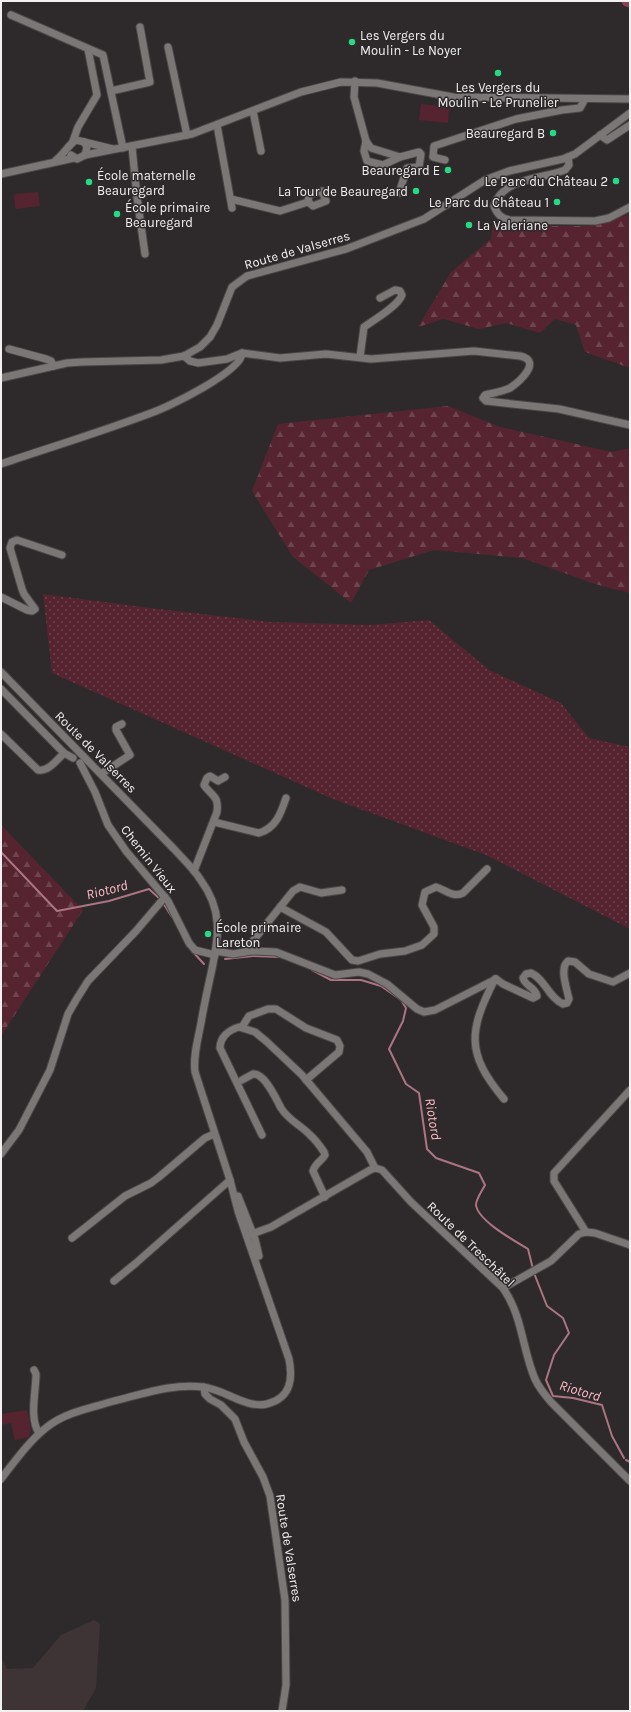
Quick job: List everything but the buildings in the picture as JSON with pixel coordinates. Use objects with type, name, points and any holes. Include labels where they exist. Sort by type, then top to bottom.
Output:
[{"type":"street","points":[[11,15],[31,22],[43,30],[103,55],[123,148]]},
{"type":"street","points":[[111,91],[150,82],[140,27]]},
{"type":"street","points":[[168,47],[187,135]]},
{"type":"street","points":[[74,158],[69,152],[71,144],[78,127],[96,95],[88,49]]},
{"type":"street","points":[[355,81],[354,97],[366,141],[371,148],[400,157]]},
{"type":"street","points":[[1,174],[80,158],[85,155],[187,135],[315,87],[341,82],[355,81],[453,97],[630,99]]},
{"type":"street","points":[[445,160],[433,156],[434,146],[516,119],[580,108],[585,99]]},
{"type":"street","points":[[253,111],[261,151]]},
{"type":"street","points":[[630,113],[581,150],[568,157],[569,165],[565,170],[525,181],[504,191],[496,199],[494,206],[499,216],[503,219],[595,221],[609,218],[630,207]]},
{"type":"street","points":[[217,125],[232,208]]},
{"type":"street","points":[[600,135],[603,139],[607,140],[630,125]]},
{"type":"street","points":[[52,163],[66,152],[71,144],[79,140],[115,150]]},
{"type":"street","points":[[366,141],[364,151],[367,161],[383,165],[400,157],[419,152],[421,154],[419,167],[407,168],[399,193]]},
{"type":"street","points":[[84,142],[87,147],[85,155]]},
{"type":"street","points":[[132,147],[145,254]]},
{"type":"street","name":"Route de Valserres","points":[[1,378],[54,366],[82,362],[161,360],[184,356],[200,347],[210,337],[217,325],[232,287],[241,279],[257,272],[352,246],[424,219],[445,207],[475,186],[498,175],[568,157]]},
{"type":"street","points":[[231,199],[280,211],[308,202]]},
{"type":"street","points":[[360,357],[364,327],[395,304],[402,295],[400,291],[395,290],[380,298]]},
{"type":"street","points":[[9,349],[46,359],[51,361],[54,366]]},
{"type":"street","points":[[184,356],[198,363],[227,360],[242,353],[280,358],[326,354],[371,359],[474,351],[525,357],[530,365],[529,370],[509,388],[485,395],[483,398],[486,401],[559,408],[630,425]]},
{"type":"street","points":[[1,464],[152,413],[200,389],[224,374],[240,360],[242,353]]},
{"type":"street","points":[[1,597],[27,610],[32,611],[35,609],[22,589],[10,548],[12,542],[17,540],[62,555]]},
{"type":"street","name":"Route de Valserres","points":[[1,672],[77,750],[83,761],[101,774],[174,849],[194,871],[206,888],[218,922],[216,953],[197,1042],[194,1065],[200,1091],[230,1180]]},
{"type":"street","points":[[1,689],[64,753],[74,758],[76,762],[83,761]]},
{"type":"street","points":[[101,774],[130,755],[116,730],[116,727],[122,724]]},
{"type":"street","points":[[1,734],[41,771],[47,769],[64,753]]},
{"type":"street","points":[[74,758],[74,754],[77,750]]},
{"type":"street","name":"Chemin Vieux","points":[[83,761],[108,825],[163,900],[195,950],[233,954],[244,952],[276,952],[335,975],[358,972],[368,974],[386,984],[417,1009],[424,1012],[435,1010],[496,979]]},
{"type":"street","points":[[194,871],[218,812],[219,802],[204,785],[207,778],[210,776],[218,780],[225,777]]},
{"type":"street","points":[[214,822],[259,833],[271,827],[281,813],[286,798]]},
{"type":"street","points":[[280,907],[326,932],[352,960],[358,961],[380,954],[405,951],[422,945],[434,934],[434,927],[422,905],[425,892],[436,887],[454,895],[458,895],[463,893],[487,869]]},
{"type":"street","points":[[244,952],[293,891],[300,887],[321,893],[342,890]]},
{"type":"street","points":[[1,1154],[19,1130],[50,1070],[68,1014],[88,981],[136,931],[163,900]]},
{"type":"street","points":[[504,1099],[489,1082],[482,1071],[478,1060],[475,1039],[479,1012],[496,979],[503,984],[533,998],[537,996],[536,991],[524,981],[523,978],[526,974],[531,973],[539,978],[558,1002],[563,1004],[567,1003],[569,999],[563,968],[565,963],[568,961],[575,962],[589,974],[613,982],[630,973]]},
{"type":"street","points":[[262,1135],[220,1048],[222,1039],[226,1033],[235,1028],[242,1027],[249,1016],[268,1009],[276,1009],[306,1028],[337,1040],[340,1046],[339,1052],[306,1080]]},
{"type":"street","name":"Route de Treschâtel","points":[[242,1027],[255,1032],[266,1041],[306,1080],[367,1152],[375,1168],[382,1170],[411,1202],[503,1288],[511,1301],[519,1321],[530,1364],[535,1379],[542,1391],[551,1402],[630,1481]]},
{"type":"street","points":[[242,1080],[253,1074],[261,1076],[273,1092],[284,1113],[293,1123],[312,1136],[324,1152],[326,1155],[313,1170],[325,1196]]},
{"type":"street","points":[[586,1232],[556,1185],[553,1177],[554,1173],[630,1090]]},
{"type":"street","points":[[72,1238],[125,1196],[151,1183],[205,1138],[214,1134]]},
{"type":"street","points":[[250,1236],[272,1227],[375,1168]]},
{"type":"street","points":[[230,1180],[238,1210],[244,1218],[250,1236]]},
{"type":"street","points":[[1,1479],[39,1433],[63,1417],[90,1408],[165,1388],[188,1385],[214,1389],[248,1403],[261,1405],[276,1400],[286,1391],[292,1377],[291,1370],[241,1203],[230,1180]]},
{"type":"street","points":[[114,1281],[230,1180]]},
{"type":"street","points":[[503,1288],[551,1260],[579,1234],[586,1232],[594,1233],[630,1245]]},
{"type":"street","points":[[34,1370],[36,1374],[34,1401],[35,1428],[39,1433]]},
{"type":"street","name":"Route de Valserres","points":[[204,1387],[205,1394],[210,1399],[221,1405],[235,1419],[244,1442],[263,1477],[270,1496],[286,1600],[286,1685],[282,1711]]},
{"type":"shaded area","points":[[94,1620],[100,1624],[96,1688],[83,1711],[1,1711],[1,1657],[7,1669],[33,1668],[61,1635]]},
{"type":"green space","points":[[421,104],[449,107],[448,123],[419,120]]},
{"type":"green space","points":[[38,192],[40,206],[16,209],[14,196],[16,194]]},
{"type":"green space","points":[[630,213],[630,368],[585,352],[576,325],[555,319],[540,333],[506,323],[479,329],[443,319],[418,327],[451,272],[491,239],[493,222],[513,226],[589,226]]},
{"type":"green space","points":[[448,406],[500,427],[612,452],[630,448],[630,593],[595,584],[522,558],[434,550],[369,570],[351,603],[293,557],[252,491],[278,424]]},
{"type":"green space","points":[[43,594],[270,622],[372,625],[429,620],[489,670],[561,703],[589,738],[630,747],[630,929],[486,855],[333,799],[52,673]]},
{"type":"green space","points":[[1,825],[83,910],[1,1036]]},
{"type":"green space","points":[[27,1410],[31,1430],[29,1437],[15,1440],[11,1423],[1,1425],[1,1414]]},
{"type":"waterway","name":"Riotord","points":[[1,852],[57,911],[109,901],[149,889],[160,899]]},
{"type":"waterway","name":"Riotord","points":[[163,903],[172,917]]},
{"type":"waterway","name":"Riotord","points":[[193,952],[204,964]]},
{"type":"waterway","name":"Riotord","points":[[225,959],[253,956],[280,957]]},
{"type":"waterway","name":"Riotord","points":[[312,970],[331,980],[361,980],[381,986],[401,1000],[406,1008],[403,1021],[389,1049],[406,1084],[419,1093],[427,1149],[436,1158],[479,1173],[485,1185],[476,1203],[478,1211],[490,1224],[506,1236],[528,1249],[533,1269]]},
{"type":"waterway","name":"Riotord","points":[[534,1273],[547,1306],[563,1318],[569,1333],[554,1355],[546,1380],[553,1396],[573,1398],[602,1405],[612,1436],[624,1458]]},
{"type":"waterway","name":"Riotord","points":[[626,1460],[630,1462]]},
{"type":"place","name":"Les Vergers du Moulin - Le Noyer","points":[[352,42]]},
{"type":"place","name":"Les Vergers du Moulin - Le Prunelier","points":[[498,73]]},
{"type":"place","name":"Beauregard B","points":[[553,133]]},
{"type":"place","name":"Beauregard E","points":[[448,170]]},
{"type":"place","name":"Le Parc du Château 2","points":[[616,181]]},
{"type":"place","name":"École maternelle Beauregard","points":[[89,182]]},
{"type":"place","name":"La Tour de Beauregard","points":[[416,191]]},
{"type":"place","name":"Le Parc du Château 1","points":[[557,202]]},
{"type":"place","name":"École primaire Beauregard","points":[[117,214]]},
{"type":"place","name":"La Valeriane","points":[[469,225]]},
{"type":"place","name":"École primaire Lareton","points":[[208,934]]}]
